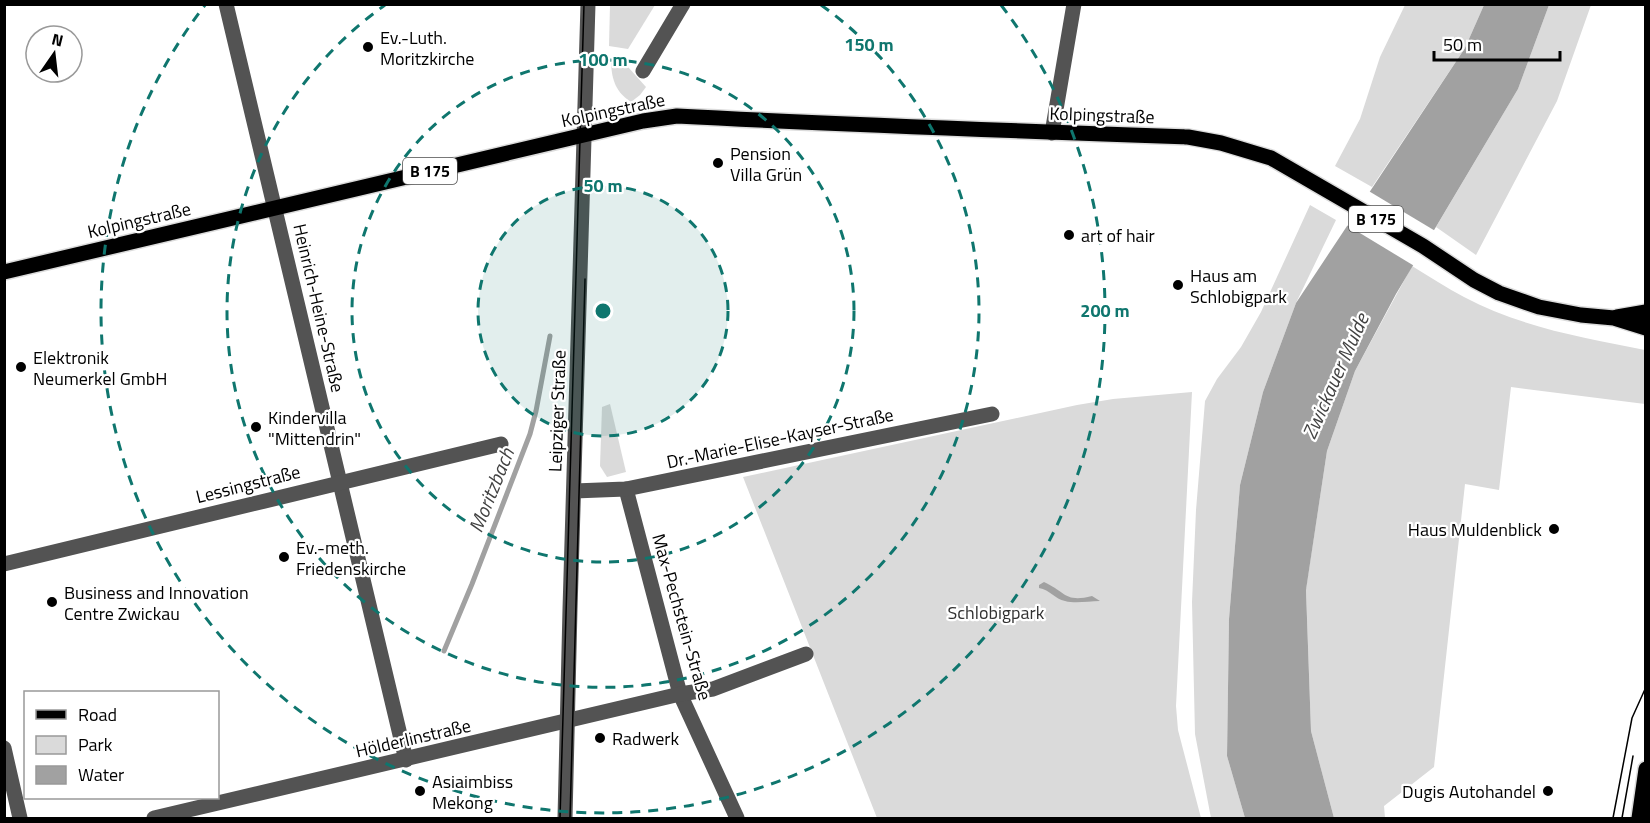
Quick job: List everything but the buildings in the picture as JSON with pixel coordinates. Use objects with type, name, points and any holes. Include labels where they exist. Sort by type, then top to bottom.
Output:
[{"type":"main road","name":"Kolpingstraße","points":[[4,272],[643,121],[677,116],[1188,137],[1221,143],[1255,152],[1277,162],[1499,293],[1539,307],[1581,315],[1614,318]]},
{"type":"main road","name":"B 175","points":[[1614,318],[1646,312]]},
{"type":"main road","name":"B 175","points":[[1614,318],[1646,327]]},
{"type":"main road","points":[[1639,819],[1646,769]]},
{"type":"street","name":"Heinrich-Heine-Straße","points":[[226,4],[406,760]]},
{"type":"street","name":"Leipziger Straße","points":[[565,819],[588,4]]},
{"type":"street","points":[[643,71],[683,4]]},
{"type":"street","points":[[1052,133],[1074,4]]},
{"type":"street","name":"Dr.-Marie-Elise-Kayser-Straße","points":[[574,491],[626,489],[992,414]]},
{"type":"street","name":"Lessingstraße","points":[[4,564],[501,444]]},
{"type":"street","name":"Max-Pechstein-Straße","points":[[626,489],[680,694],[737,819]]},
{"type":"street","name":"Hölderlinstraße","points":[[154,819],[680,694],[713,689],[806,654]]},
{"type":"street","points":[[4,748],[20,819]]},
{"type":"green space","points":[[610,5],[655,5],[628,49],[609,46]]},
{"type":"green space","points":[[1405,5],[1484,5],[1465,48],[1372,187],[1335,166],[1360,119],[1380,57]]},
{"type":"green space","points":[[1549,5],[1591,5],[1557,101],[1476,255],[1436,227],[1518,89]]},
{"type":"green space","points":[[619,57],[646,87],[631,102],[618,90],[612,75],[611,63]]},
{"type":"green space","points":[[1310,205],[1336,220],[1296,303],[1263,392],[1240,485],[1229,619],[1227,756],[1245,818],[1211,818],[1195,734],[1192,602],[1196,510],[1205,401],[1261,312]]},
{"type":"green space","points":[[1412,266],[1464,297],[1507,316],[1553,330],[1645,350],[1645,404],[1511,387],[1499,490],[1465,484],[1434,767],[1384,806],[1385,818],[1334,818],[1311,731],[1306,589],[1327,451],[1355,371]]},
{"type":"green space","name":"Schlobigpark","points":[[1192,392],[1176,706],[1178,730],[1201,818],[877,818],[743,477],[1077,405],[1113,399]]},
{"type":"green space","points":[[610,404],[626,472],[607,477],[600,466],[602,407]]},
{"type":"water","name":"Zwickauer Mulde","points":[[1484,5],[1549,5],[1518,89],[1396,294],[1355,371],[1327,451],[1306,590],[1311,731],[1334,818],[1245,818],[1227,756],[1229,619],[1240,485],[1263,392],[1296,303],[1465,48]]},
{"type":"water","points":[[1044,582],[1071,597],[1092,596],[1100,601],[1061,600],[1039,588],[1039,585]]},
{"type":"pier","points":[[1367,190],[1437,232],[1416,267],[1345,224]]},
{"type":"waterway","name":"Moritzbach","points":[[444,651],[530,434],[550,336]]},
{"type":"tram line","points":[[560,818],[584,4]]},
{"type":"tram line","points":[[570,818],[585,279]]},
{"type":"tram line","points":[[1613,818],[1632,718],[1646,687]]},
{"type":"tram line","points":[[1622,818],[1633,756]]},
{"type":"place","name":"Ev.-Luth. Moritzkirche","points":[[368,47]]},
{"type":"place","name":"Pension Villa Grün","points":[[718,163]]},
{"type":"place","name":"art of hair","points":[[1069,235]]},
{"type":"place","name":"Haus am Schlobigpark","points":[[1178,285]]},
{"type":"place","name":"Elektronik Neumerkel GmbH","points":[[21,367]]},
{"type":"place","name":"Kindervilla \"Mittendrin\"","points":[[256,427]]},
{"type":"place","name":"Haus Muldenblick","points":[[1554,529]]},
{"type":"place","name":"Ev.-meth. Friedenskirche","points":[[284,557]]},
{"type":"place","name":"Business and Innovation Centre Zwickau","points":[[52,602]]},
{"type":"place","name":"Radwerk","points":[[600,738]]},
{"type":"place","name":"Asiaimbiss Mekong","points":[[420,791]]},
{"type":"place","name":"Dugis Autohandel","points":[[1548,791]]}]
